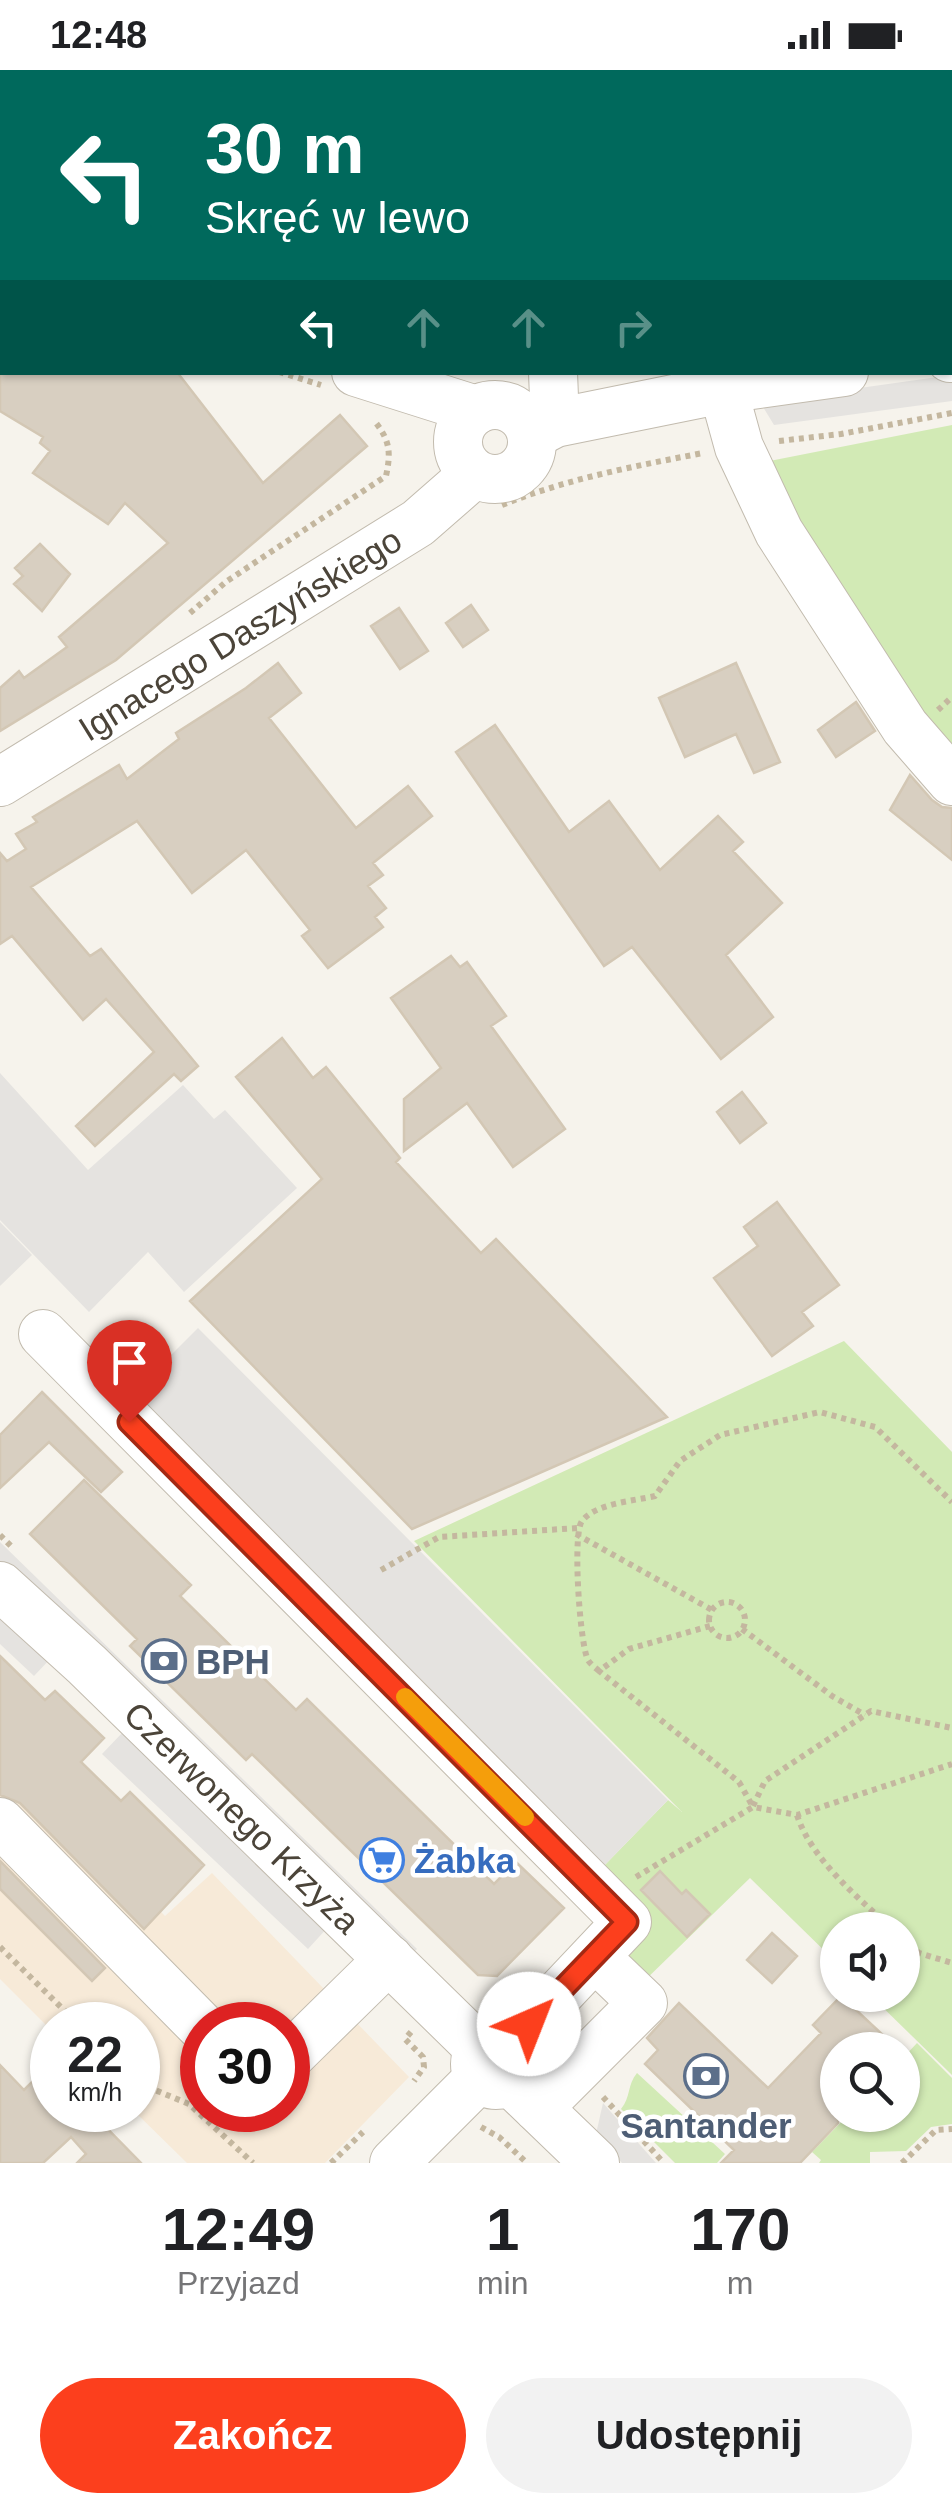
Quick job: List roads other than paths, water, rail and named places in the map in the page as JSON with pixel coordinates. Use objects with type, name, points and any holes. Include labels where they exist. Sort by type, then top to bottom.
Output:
[{"type":"street","points":[[377,375],[476,410]]},
{"type":"street","points":[[553,375],[544,429],[529,460],[521,470],[484,491],[465,465],[457,441],[466,418],[476,410],[488,406],[511,408],[544,429],[723,390],[824,375]]},
{"type":"street","points":[[723,390],[738,447],[779,532],[904,727],[952,782]]},
{"type":"street","name":"Ignacego Daszyńskiego","points":[[0,782],[418,523],[484,491]]},
{"type":"street","points":[[44,1334],[627,1922],[595,1957],[500,2080]]},
{"type":"street","name":"Czerwonego Krzyża","points":[[0,1586],[87,1665],[389,1958],[500,2080],[594,2163]]},
{"type":"street","points":[[0,1822],[180,2005]]},
{"type":"street","points":[[384,2142],[644,2003],[595,1957]]},
{"type":"street","points":[[310,2036],[389,1958]]},
{"type":"place","name":"BPH","points":[[164,1661]]},
{"type":"place","name":"Żabka","points":[[382,1860]]},
{"type":"place","name":"Santander","points":[[706,2076]]}]
